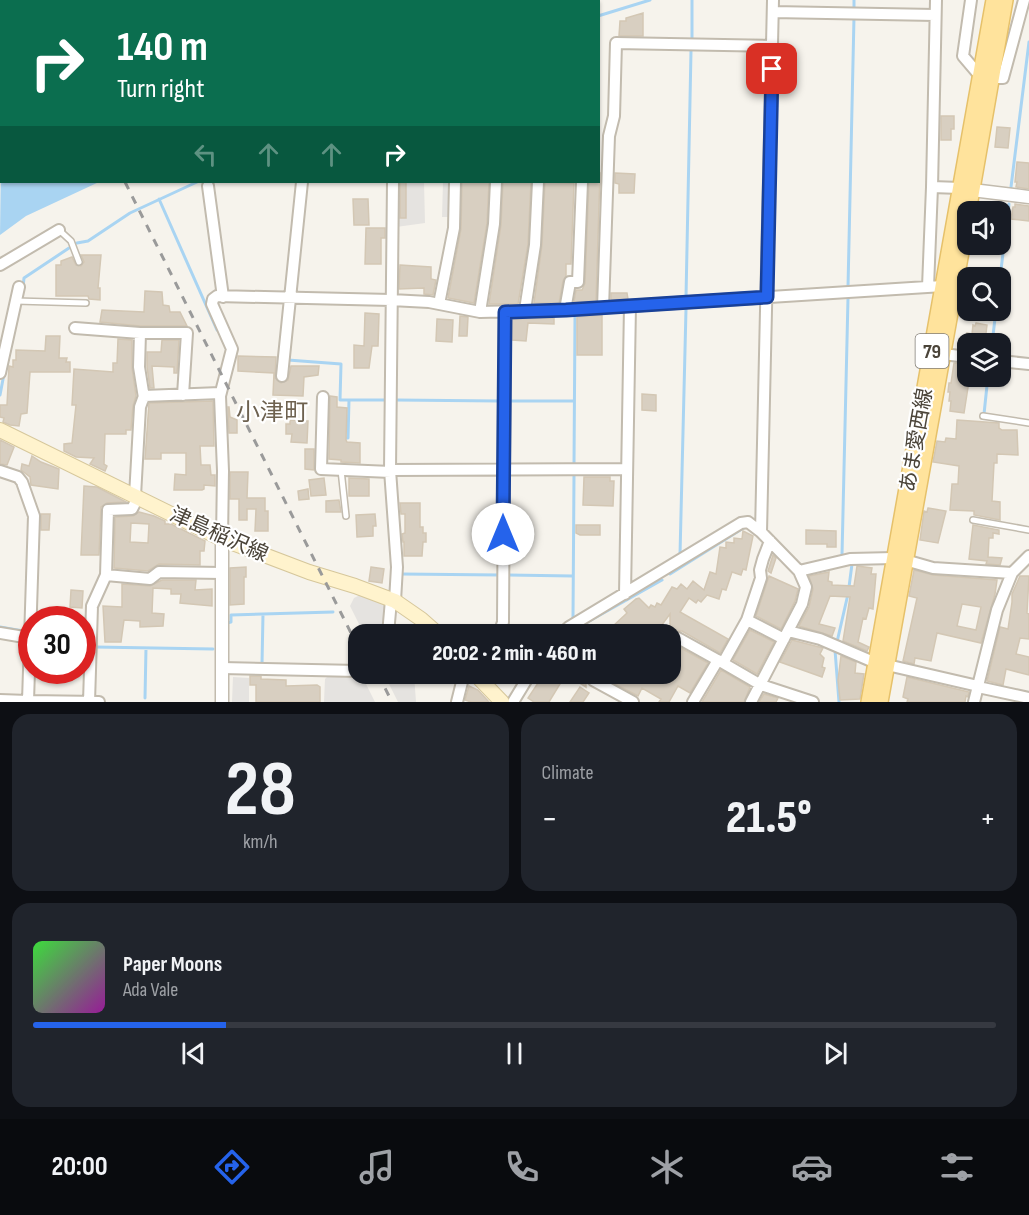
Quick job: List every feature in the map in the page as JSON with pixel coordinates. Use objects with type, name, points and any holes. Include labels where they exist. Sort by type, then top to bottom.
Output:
[{"type":"main road","name":"あま愛西線","points":[[986,77],[994,0]]},
{"type":"main road","name":"あま愛西線","points":[[900,559],[936,286],[966,189],[986,77],[1005,0]]},
{"type":"main road","name":"あま愛西線","points":[[966,189],[967,201]]},
{"type":"main road","name":"あま愛西線","points":[[880,702],[882,664],[900,559],[943,354],[960,255]]},
{"type":"main road","name":"津島稲沢線","points":[[0,430],[222,539],[393,601],[427,624]]},
{"type":"main road","name":"あま愛西線","points":[[869,702],[882,664]]},
{"type":"main road","points":[[485,684],[502,702]]},
{"type":"street","points":[[222,702],[223,469],[220,393],[232,349],[212,304],[213,299],[217,296],[391,300],[439,304],[480,312],[505,312],[603,308],[936,286],[932,187],[936,0]]},
{"type":"street","points":[[971,0],[963,56],[986,77],[1003,78],[1024,0]]},
{"type":"street","points":[[761,532],[773,6],[935,15]]},
{"type":"street","points":[[603,308],[604,136],[614,116],[616,43],[772,46]]},
{"type":"street","points":[[282,376],[302,183]]},
{"type":"street","points":[[390,624],[397,567],[391,471],[393,183]]},
{"type":"street","points":[[439,304],[454,228],[455,183]]},
{"type":"street","points":[[480,312],[494,224],[496,183]]},
{"type":"street","points":[[525,310],[535,245],[538,183]]},
{"type":"street","points":[[566,310],[570,282],[578,282],[582,183]]},
{"type":"street","points":[[208,186],[223,297]]},
{"type":"street","points":[[932,187],[1029,197]]},
{"type":"street","points":[[0,265],[59,231]]},
{"type":"street","points":[[0,373],[19,286]]},
{"type":"street","points":[[625,594],[630,306]]},
{"type":"street","points":[[502,624],[505,312]]},
{"type":"street","points":[[75,328],[140,333],[187,333],[183,395]]},
{"type":"street","points":[[89,702],[92,606],[106,575],[108,510],[132,509],[136,497],[140,407],[144,398],[139,367],[140,333]]},
{"type":"street","points":[[943,354],[957,356]]},
{"type":"street","points":[[1011,362],[1029,364]]},
{"type":"street","points":[[144,398],[144,396],[220,393]]},
{"type":"street","points":[[323,397],[321,469],[391,471],[627,469]]},
{"type":"street","points":[[0,471],[18,477],[22,482],[34,516],[31,606]]},
{"type":"street","points":[[574,624],[741,522],[748,522],[800,571],[806,587],[802,604],[751,702]]},
{"type":"street","points":[[693,702],[747,620],[770,541]]},
{"type":"street","points":[[974,702],[997,610],[1012,573],[1029,556]]},
{"type":"street","points":[[800,571],[850,559],[900,559],[933,567],[1012,573]]},
{"type":"street","points":[[106,575],[150,579],[159,572],[222,573]]},
{"type":"street","points":[[747,620],[786,635],[820,639],[882,664],[1029,698]]},
{"type":"street","points":[[0,633],[18,636]]},
{"type":"street","points":[[681,640],[761,685],[812,702]]},
{"type":"street","points":[[222,668],[348,672]]},
{"type":"street","points":[[28,701],[29,684]]},
{"type":"street","points":[[457,702],[462,684]]},
{"type":"street","points":[[513,702],[524,684]]},
{"type":"street","points":[[599,684],[633,702]]},
{"type":"street","points":[[0,700],[99,702]]},
{"type":"lane","points":[[59,231],[71,241],[79,262]]},
{"type":"lane","points":[[16,301],[86,303]]},
{"type":"lane","points":[[983,416],[1029,423]]},
{"type":"lane","points":[[341,470],[346,516]]},
{"type":"lane","points":[[973,520],[1029,530]]},
{"type":"shaded area","points":[[396,183],[424,183],[425,223],[396,227]]},
{"type":"shaded area","points":[[443,183],[453,183],[451,217],[442,217]]},
{"type":"shaded area","points":[[362,594],[387,605],[386,624],[359,624],[350,606],[354,598]]},
{"type":"shaded area","points":[[328,676],[348,676],[348,684],[366,684],[375,702],[324,702],[325,679]]},
{"type":"shaded area","points":[[233,677],[249,678],[249,702],[232,702]]},
{"type":"shaded area","points":[[389,684],[415,684],[416,702],[398,702]]},
{"type":"water","points":[[1,183],[97,183],[26,216],[0,235]]},
{"type":"building","points":[[643,13],[643,36],[619,36],[620,21],[626,21],[626,18]]},
{"type":"building","points":[[941,116],[954,116],[951,140],[941,140]]},
{"type":"building","points":[[997,127],[1010,128],[1008,148],[995,147]]},
{"type":"building","points":[[1017,162],[1029,163],[1029,189],[1016,187]]},
{"type":"building","points":[[615,173],[635,174],[634,193],[619,193],[619,184],[615,183]]},
{"type":"building","points":[[400,183],[406,183],[406,218],[400,218]]},
{"type":"building","points":[[462,183],[489,183],[487,223],[474,303],[448,298],[461,229]]},
{"type":"building","points":[[503,183],[531,183],[528,244],[518,304],[489,304],[501,225]]},
{"type":"building","points":[[545,183],[574,183],[571,264],[566,264],[566,276],[559,303],[534,303],[542,245]]},
{"type":"building","points":[[589,183],[600,183],[596,301],[574,302],[576,290],[582,290],[585,283]]},
{"type":"building","points":[[353,199],[368,199],[369,225],[354,225]]},
{"type":"building","points":[[1015,204],[1029,206],[1029,221],[1011,219],[1013,207]]},
{"type":"building","points":[[366,228],[385,228],[385,238],[381,238],[381,264],[365,264]]},
{"type":"building","points":[[81,255],[101,255],[98,288],[100,288],[100,300],[89,299],[88,296],[56,296],[56,265],[61,265],[61,261],[72,257],[76,265],[81,266],[84,262]]},
{"type":"building","points":[[400,265],[431,267],[431,279],[436,280],[433,295],[424,294],[424,288],[399,289]]},
{"type":"building","points":[[145,291],[162,292],[163,305],[169,306],[170,312],[180,312],[187,326],[140,326],[100,322],[102,310],[144,312]]},
{"type":"building","points":[[611,293],[627,293],[628,299],[611,300]]},
{"type":"building","points":[[365,313],[379,314],[378,346],[372,346],[369,368],[354,368],[354,345],[364,346]]},
{"type":"building","points":[[602,315],[602,355],[577,355],[577,317]]},
{"type":"building","points":[[460,316],[468,317],[467,336],[459,336]]},
{"type":"building","points":[[554,318],[554,324],[528,323],[526,341],[512,340],[512,319]]},
{"type":"building","points":[[437,319],[453,320],[452,342],[436,341]]},
{"type":"building","points":[[976,323],[987,325],[986,333],[972,333],[973,325],[975,326]]},
{"type":"building","points":[[46,336],[60,336],[59,358],[67,358],[66,362],[70,362],[70,372],[30,372],[27,413],[21,414],[19,426],[3,422],[4,418],[0,417],[0,405],[7,405],[9,366],[13,367],[16,350],[45,351]]},
{"type":"building","points":[[118,339],[132,340],[132,368],[136,396],[131,430],[126,430],[126,434],[105,434],[104,464],[107,466],[105,471],[90,464],[94,458],[76,457],[64,451],[64,444],[72,443],[76,405],[72,405],[74,369],[113,372],[113,363],[117,363]]},
{"type":"building","points":[[162,340],[179,340],[177,373],[174,373],[174,367],[152,366],[154,388],[150,388],[147,352],[161,352]]},
{"type":"building","points":[[238,356],[276,357],[275,378],[281,383],[288,380],[291,366],[319,366],[318,375],[304,377],[303,396],[273,395],[274,373],[238,371]]},
{"type":"building","points":[[954,363],[957,363],[957,387],[968,387],[964,413],[950,411],[951,401],[949,401],[950,392],[948,392],[949,383],[951,383]]},
{"type":"building","points":[[642,394],[656,395],[656,411],[642,410]]},
{"type":"building","points":[[330,396],[337,397],[337,407],[347,408],[346,440],[360,443],[360,463],[329,459]]},
{"type":"building","points":[[213,401],[214,446],[200,446],[201,465],[210,465],[211,475],[215,475],[215,486],[204,485],[202,490],[174,490],[175,474],[186,475],[186,453],[161,453],[161,459],[145,459],[149,403]]},
{"type":"building","points":[[228,407],[230,417],[237,420],[237,433],[229,433]]},
{"type":"building","points":[[290,420],[308,421],[307,443],[291,442],[292,434],[286,434],[286,424],[290,424]]},
{"type":"building","points":[[957,420],[999,423],[999,428],[1002,430],[1017,430],[1018,455],[997,454],[997,463],[994,463],[992,501],[1000,502],[1000,520],[974,515],[974,511],[950,510],[952,484],[958,484],[959,466],[933,462],[937,441],[945,442],[946,438],[956,439]]},
{"type":"building","points":[[0,440],[14,447],[7,465],[0,464]]},
{"type":"building","points":[[305,449],[314,449],[314,470],[305,469]]},
{"type":"building","points":[[32,456],[59,469],[58,489],[31,485],[30,477],[21,470],[22,464],[29,466]]},
{"type":"building","points":[[230,472],[248,472],[247,498],[265,498],[265,511],[268,511],[268,531],[255,531],[256,509],[247,509],[247,520],[239,520],[239,499],[230,499]]},
{"type":"building","points":[[584,477],[610,477],[610,481],[614,481],[613,506],[583,505]]},
{"type":"building","points":[[324,478],[326,495],[311,496],[309,480]]},
{"type":"building","points":[[349,478],[369,479],[369,496],[349,496]]},
{"type":"building","points":[[84,486],[97,487],[126,502],[107,503],[101,507],[99,555],[81,555]]},
{"type":"building","points":[[308,489],[309,499],[299,500],[298,491]]},
{"type":"building","points":[[339,500],[341,512],[326,512],[326,501]]},
{"type":"building","points":[[400,503],[420,503],[420,527],[423,527],[423,533],[426,533],[422,556],[404,556],[402,534],[405,533],[405,514],[401,514]]},
{"type":"building","points":[[928,508],[946,511],[938,543],[920,540],[924,511],[927,512]]},
{"type":"building","points":[[139,512],[154,516],[165,521],[165,524],[171,524],[205,541],[204,551],[200,551],[200,565],[159,564],[148,571],[114,568],[115,517],[133,516]],"holes":[[[131,523],[149,524],[148,543],[130,542]]]},
{"type":"building","points":[[41,514],[50,514],[49,530],[41,530]]},
{"type":"building","points":[[375,514],[376,526],[373,526],[373,536],[357,537],[356,515]]},
{"type":"building","points":[[576,525],[600,525],[600,535],[580,535],[576,533]]},
{"type":"building","points":[[973,525],[999,530],[999,534],[993,533],[993,538],[989,538],[988,557],[1002,558],[1000,565],[969,559]]},
{"type":"building","points":[[806,530],[836,531],[836,547],[827,547],[827,544],[806,544]]},
{"type":"building","points":[[743,531],[753,536],[746,570],[743,569],[741,575],[732,572],[726,590],[722,589],[719,599],[707,595],[701,602],[698,600],[696,603],[689,598],[680,612],[728,639],[720,653],[681,631],[681,624],[670,624],[670,614],[662,624],[615,624],[627,613],[624,609],[636,599],[639,598],[649,608],[651,605],[655,607],[657,603],[661,605],[672,587],[677,589],[681,584],[687,589],[693,581],[704,590],[710,572],[716,574],[720,547],[726,548],[726,542],[734,543],[734,538],[742,539]]},
{"type":"building","points":[[773,555],[776,558],[771,573],[768,571]]},
{"type":"building","points":[[857,566],[872,568],[871,574],[876,574],[873,609],[869,608],[866,619],[863,618],[858,642],[869,647],[867,651],[843,641],[850,597],[830,596],[819,624],[835,628],[832,636],[799,626],[809,607],[813,589],[809,576],[829,572],[828,581],[832,582],[832,585],[854,586]]},
{"type":"building","points":[[246,567],[244,604],[230,605],[230,568]]},
{"type":"building","points":[[371,567],[384,569],[382,583],[369,581]]},
{"type":"building","points":[[914,570],[933,575],[997,580],[981,643],[937,633],[931,661],[915,658],[914,664],[903,661],[917,598],[909,596]],"holes":[[[962,604],[981,607],[976,630],[957,626]]]},
{"type":"building","points":[[769,576],[798,589],[795,601],[781,629],[756,616]]},
{"type":"building","points":[[1020,576],[1029,576],[1027,613],[1029,614],[1029,639],[1020,638],[1016,654],[1029,657],[1029,675],[1006,669],[1003,685],[987,681],[1000,627],[1008,629],[1012,594]]},
{"type":"building","points":[[162,580],[196,580],[195,590],[212,589],[212,606],[180,603],[181,594],[171,594],[171,589],[153,588],[152,613],[164,614],[163,626],[140,627],[140,621],[124,620],[121,642],[105,642],[103,606],[122,607],[122,584],[150,586]]},
{"type":"building","points":[[71,590],[83,591],[82,606],[70,606]]},
{"type":"building","points":[[750,630],[774,642],[757,674],[733,660]]},
{"type":"building","points":[[792,640],[823,648],[820,654],[824,658],[822,667],[825,668],[822,677],[780,662]]},
{"type":"building","points":[[681,648],[708,663],[690,693],[678,686],[669,702],[659,702],[661,699],[642,688],[638,696],[615,684],[681,684]]},
{"type":"building","points":[[841,656],[856,662],[855,673],[864,674],[860,699],[840,700],[838,680]]},
{"type":"building","points":[[721,670],[750,687],[744,702],[702,702]]},
{"type":"building","points":[[250,676],[286,680],[286,686],[317,685],[320,687],[320,702],[256,702],[256,685],[250,685]]},
{"type":"building","points":[[907,677],[969,692],[968,697],[966,696],[965,702],[907,702],[908,699],[903,697]]},
{"type":"building","points":[[537,684],[560,684],[549,702],[534,702],[528,698]]},
{"type":"building","points":[[469,686],[478,690],[489,702],[465,700]]},
{"type":"building","points":[[580,687],[589,693],[583,702],[570,702]]},
{"type":"building","points":[[764,694],[778,698],[776,702],[759,702]]},
{"type":"waterway","points":[[600,15],[650,0]]},
{"type":"waterway","points":[[692,0],[692,39]]},
{"type":"waterway","points":[[854,0],[854,7]]},
{"type":"waterway","points":[[848,287],[854,17]]},
{"type":"waterway","points":[[1011,187],[1029,42]]},
{"type":"waterway","points":[[686,297],[691,51]]},
{"type":"waterway","points":[[77,243],[88,241],[130,213],[195,183]]},
{"type":"waterway","points":[[159,199],[217,330]]},
{"type":"waterway","points":[[23,287],[24,278],[69,248]]},
{"type":"waterway","points":[[1001,267],[1003,255]]},
{"type":"waterway","points":[[842,555],[848,298]]},
{"type":"waterway","points":[[680,555],[686,309]]},
{"type":"waterway","points":[[574,465],[575,316]]},
{"type":"waterway","points":[[993,333],[995,321]]},
{"type":"waterway","points":[[288,360],[341,364],[340,400],[349,400]]},
{"type":"waterway","points":[[0,395],[4,374]]},
{"type":"waterway","points":[[984,414],[987,387]]},
{"type":"waterway","points":[[344,438],[348,438],[349,400],[386,400]]},
{"type":"waterway","points":[[396,400],[499,401]]},
{"type":"waterway","points":[[508,401],[574,401]]},
{"type":"waterway","points":[[573,619],[574,475]]},
{"type":"waterway","points":[[670,574],[745,527]]},
{"type":"waterway","points":[[849,587],[852,564]]},
{"type":"waterway","points":[[401,574],[500,575]]},
{"type":"waterway","points":[[506,575],[573,576]]},
{"type":"waterway","points":[[584,624],[662,580]]},
{"type":"waterway","points":[[837,642],[848,594]]},
{"type":"waterway","points":[[227,623],[231,622],[231,615],[333,612]]},
{"type":"waterway","points":[[262,664],[263,614]]},
{"type":"waterway","points":[[0,627],[18,630]]},
{"type":"waterway","points":[[96,647],[213,649]]},
{"type":"waterway","points":[[145,698],[146,648]]},
{"type":"waterway","points":[[835,650],[839,702]]},
{"type":"railway","points":[[126,183],[348,627]]},
{"type":"railway","points":[[383,684],[392,702]]},
{"type":"district","name":"小津町","points":[[272,412]]},
{"type":"route","points":[[503,534],[505,312],[767,297],[772,69]]}]
